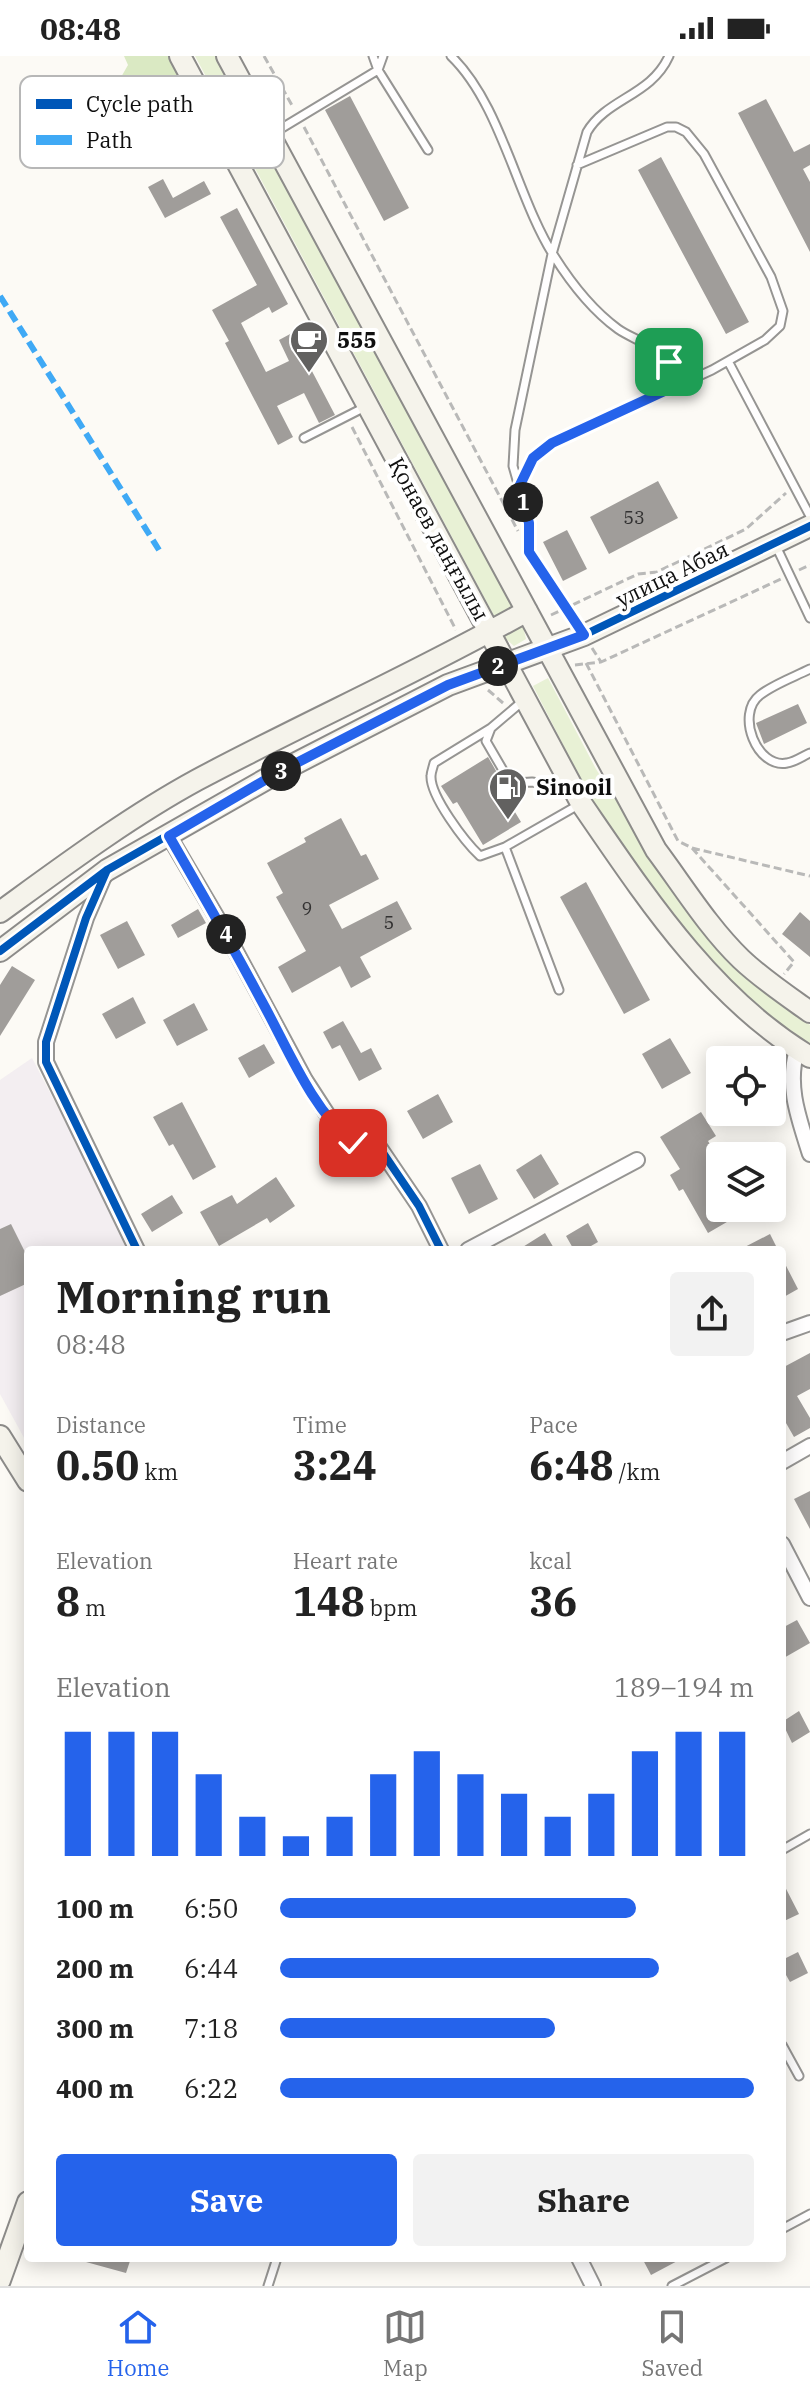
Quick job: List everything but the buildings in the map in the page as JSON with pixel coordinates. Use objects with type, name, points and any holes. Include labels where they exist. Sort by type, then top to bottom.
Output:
[{"type":"main road","name":"Қонаев даңғылы","points":[[180,56],[191,76]]},
{"type":"main road","name":"Қонаев даңғылы","points":[[227,56],[238,76]]},
{"type":"main road","name":"Қонаев даңғылы","points":[[284,160],[537,614],[547,647],[656,850],[740,958],[810,1012]]},
{"type":"main road","name":"Қонаев даңғылы","points":[[240,168],[577,796],[651,904],[690,952],[725,989],[804,1054]]},
{"type":"main road","name":"улица Абая","points":[[0,951],[107,870],[277,773],[448,685],[584,635],[810,526]]},
{"type":"main road","points":[[0,912],[80,855],[194,781],[490,632],[537,614]]},
{"type":"main road","points":[[0,1436],[24,1475]]},
{"type":"main road","points":[[0,2280],[24,2213]]},
{"type":"street","points":[[169,836],[226,933],[305,1080],[336,1128],[353,1143],[379,1147],[419,1206],[439,1246]]},
{"type":"street","points":[[107,870],[86,918],[46,1042],[46,1062],[135,1246]]},
{"type":"street","points":[[804,1054],[792,1068],[794,1100],[810,1154]]},
{"type":"street","points":[[476,1246],[637,1160]]},
{"type":"street","points":[[786,1332],[810,1323]]},
{"type":"street","points":[[786,1460],[810,1446]]},
{"type":"street","points":[[786,1552],[810,1598]]},
{"type":"street","points":[[581,2262],[593,2286]]},
{"type":"lane","points":[[373,56],[378,70],[428,150]]},
{"type":"lane","points":[[284,127],[378,70],[383,56]]},
{"type":"lane","points":[[451,56],[464,68],[480,94],[552,254],[585,299],[619,329],[651,347],[669,362],[684,382]]},
{"type":"lane","points":[[529,552],[529,523],[513,466],[515,430],[552,254],[577,165],[587,132],[596,117],[641,89],[663,70],[669,56]]},
{"type":"lane","points":[[519,487],[533,458],[552,443],[728,361],[765,340],[780,326],[783,311],[771,277],[696,142],[676,127],[667,127],[577,165]]},
{"type":"lane","points":[[728,361],[810,516]]},
{"type":"lane","points":[[304,438],[367,406]]},
{"type":"lane","points":[[775,544],[807,606],[810,618]]},
{"type":"lane","points":[[810,669],[758,696],[749,712],[748,727],[756,744],[771,761],[786,764],[810,753]]},
{"type":"lane","points":[[525,698],[491,728],[434,763],[430,779],[443,807],[464,842],[480,856],[505,847],[577,796]]},
{"type":"lane","points":[[491,728],[486,741],[504,772],[515,783],[577,796]]},
{"type":"lane","points":[[505,847],[559,990]]},
{"type":"lane","points":[[786,1848],[810,1834]]},
{"type":"lane","points":[[786,2052],[799,2076]]},
{"type":"lane","points":[[786,2227],[810,2214]]},
{"type":"lane","points":[[268,2286],[276,2262]]},
{"type":"lane","points":[[672,2286],[718,2262]]},
{"type":"path","points":[[264,56],[275,76]]},
{"type":"path","points":[[284,91],[529,552],[601,662]]},
{"type":"path","points":[[346,417],[464,646]]},
{"type":"path","points":[[537,614],[567,606],[638,574],[657,572],[746,529],[794,486]]},
{"type":"path","points":[[569,667],[601,662],[810,565]]},
{"type":"path","points":[[586,663],[678,841],[692,848],[810,876]]},
{"type":"path","points":[[478,674],[484,686],[503,703]]},
{"type":"path","points":[[692,848],[794,962],[773,986]]},
{"type":"shaded area","points":[[32,1058],[130,1246],[24,1246],[24,1438],[0,1394],[0,1080]]},
{"type":"green space","points":[[124,56],[180,56],[191,76],[122,76],[128,65]]},
{"type":"green space","points":[[195,56],[224,56],[234,76],[206,76]]},
{"type":"green space","points":[[255,168],[283,168],[524,630],[526,639],[514,646],[507,640]]},
{"type":"green space","points":[[548,678],[596,769],[647,849],[742,969],[810,1025],[810,1047],[786,1030],[710,963],[631,861],[590,797],[533,686]]},
{"type":"marked path","points":[[0,296],[159,550]]},
{"type":"cycle path","points":[[0,951],[107,870],[277,773],[448,685],[584,635],[810,526]]},
{"type":"cycle path","points":[[169,836],[226,933],[305,1080],[336,1128],[353,1143],[379,1147],[419,1206],[439,1246]]},
{"type":"cycle path","points":[[107,870],[86,918],[46,1042],[46,1062],[135,1246]]},
{"type":"place","name":"555","points":[[309,374]]},
{"type":"place","name":"Sinooil","points":[[508,821]]},
{"type":"route","points":[[353,1143],[336,1128],[305,1080],[226,933],[169,836],[277,773],[448,685],[584,635],[529,552],[529,523],[519,487],[533,458],[552,443],[684,382],[669,362]]}]
